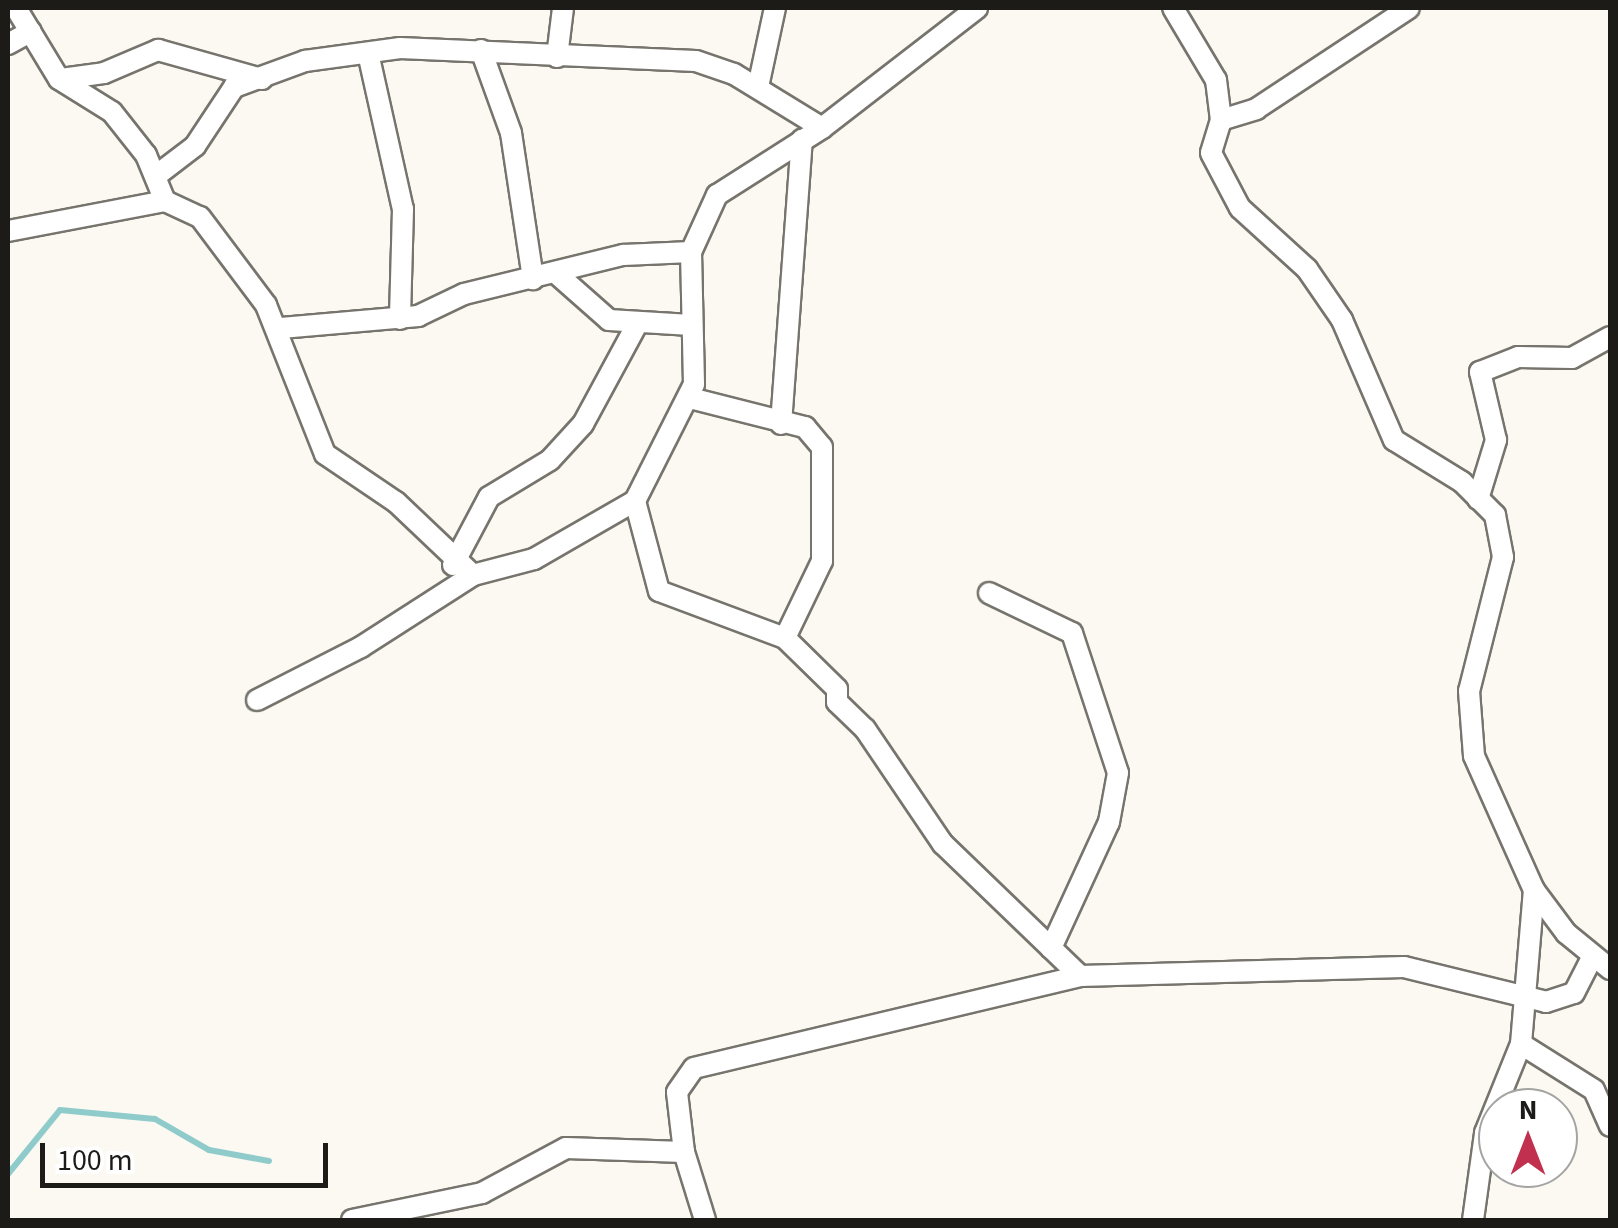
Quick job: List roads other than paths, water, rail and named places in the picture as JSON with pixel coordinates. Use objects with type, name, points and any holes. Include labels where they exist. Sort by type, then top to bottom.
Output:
[{"type":"street","points":[[16,8],[59,79],[112,112],[156,175],[166,201]]},
{"type":"street","points":[[556,57],[563,8]]},
{"type":"street","points":[[758,86],[774,8]]},
{"type":"street","points":[[257,700],[360,647],[473,575],[534,559],[635,501],[690,398],[690,252],[722,188],[822,128],[976,8]]},
{"type":"street","points":[[706,1220],[684,1152],[676,1092],[694,1068],[1080,976],[1398,966],[1523,1000],[1571,996],[1601,964],[1534,890],[1474,756],[1469,691],[1503,557],[1494,515],[1390,433],[1342,320],[1296,258],[1248,218],[1216,170],[1211,140],[1221,120],[1216,80],[1173,8]]},
{"type":"street","points":[[1221,120],[1256,110],[1409,8]]},
{"type":"street","points":[[8,44],[31,31]]},
{"type":"street","points":[[59,79],[104,73],[158,50],[262,79]]},
{"type":"street","points":[[481,50],[511,133],[533,279]]},
{"type":"street","points":[[156,175],[194,146],[234,86],[306,61],[368,53],[481,50],[556,57],[696,61],[758,86],[822,128]]},
{"type":"street","points":[[368,53],[403,209],[400,319]]},
{"type":"street","points":[[781,424],[802,140]]},
{"type":"street","points":[[8,231],[166,201],[200,217],[282,328],[325,454],[406,511],[453,565],[473,575]]},
{"type":"street","points":[[282,328],[400,319],[623,255],[690,252]]},
{"type":"street","points":[[558,275],[610,320],[690,325]]},
{"type":"street","points":[[453,565],[490,496],[550,460],[583,424],[637,324]]},
{"type":"street","points":[[1478,499],[1496,440],[1480,372],[1518,356],[1572,358],[1610,337]]},
{"type":"street","points":[[690,398],[808,428],[822,447],[826,514],[816,580],[784,638]]},
{"type":"street","points":[[635,501],[659,591],[784,638],[836,689],[838,702],[865,729],[943,844],[1080,976]]},
{"type":"street","points":[[988,594],[1072,634],[1118,773],[1109,822],[1051,948]]},
{"type":"street","points":[[1473,1220],[1485,1133],[1520,1044],[1534,890]]},
{"type":"street","points":[[1520,1044],[1594,1090],[1610,1126]]},
{"type":"street","points":[[352,1220],[482,1193],[566,1148],[684,1152]]},
{"type":"waterway","points":[[8,1174],[60,1110],[155,1119],[209,1150],[269,1161]]}]
